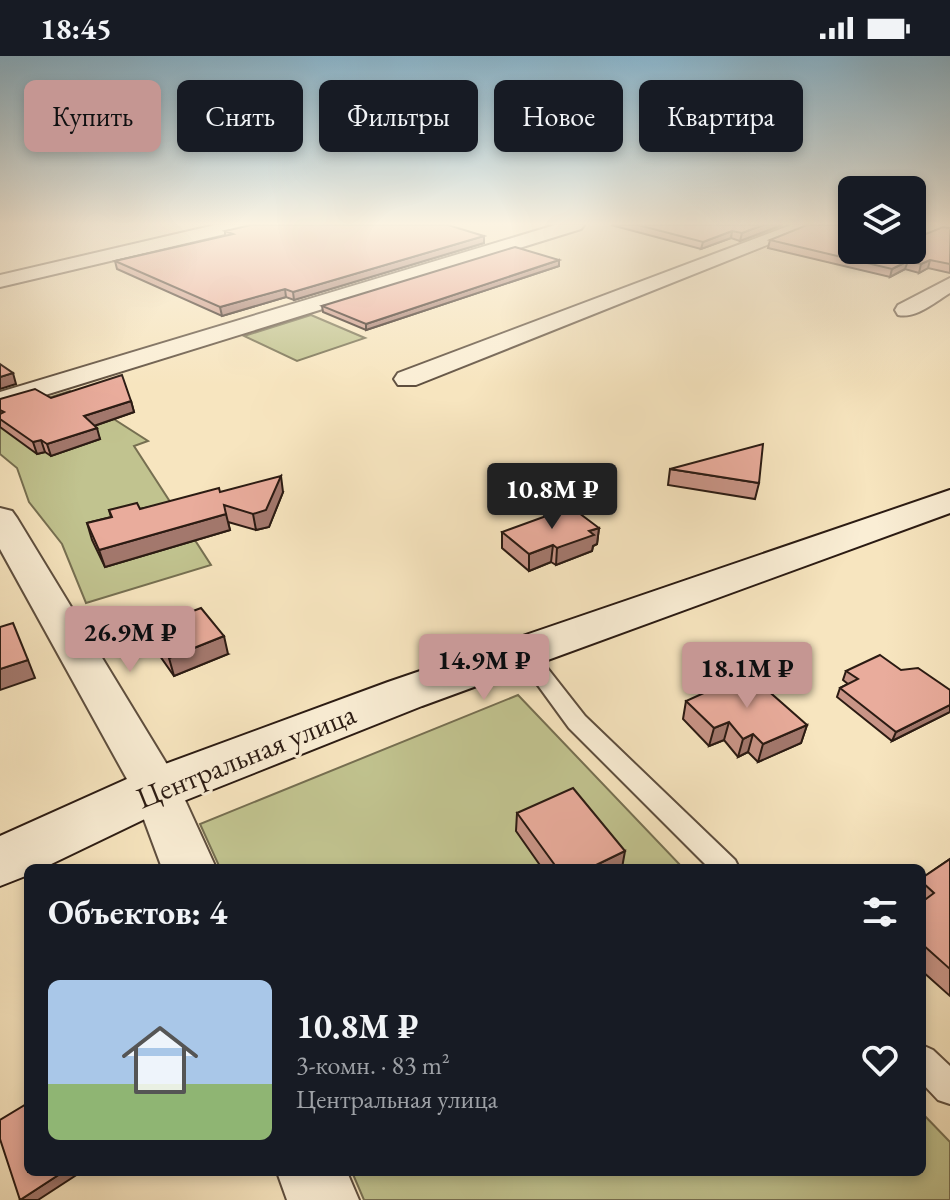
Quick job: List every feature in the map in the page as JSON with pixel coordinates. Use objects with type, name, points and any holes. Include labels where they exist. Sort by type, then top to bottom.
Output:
[{"type":"main road","name":"Центральная улица","points":[[0,862],[157,789],[523,651],[950,501]]},
{"type":"street","points":[[0,401],[401,278]]},
{"type":"street","points":[[407,379],[669,278]]},
{"type":"street","points":[[906,310],[950,284]]},
{"type":"street","points":[[1,520],[157,789],[187,864]]},
{"type":"street","points":[[314,1176],[323,1200]]},
{"type":"lane","points":[[523,651],[577,722],[722,864]]},
{"type":"lane","points":[[926,1065],[950,1088]]},
{"type":"green space","points":[[311,315],[365,338],[297,361],[244,336]]},
{"type":"green space","points":[[70,391],[148,441],[134,446],[211,565],[86,603],[62,544],[29,502],[17,468],[0,454],[0,413]]},
{"type":"green space","points":[[518,695],[679,864],[218,864],[200,824]]},
{"type":"green space","points":[[926,1117],[950,1142],[950,1200],[364,1200],[354,1176],[926,1176]]},
{"type":"building","points":[[155,278],[339,278],[293,292],[285,289],[220,307]]},
{"type":"building","points":[[412,278],[504,278],[366,324],[322,306]]},
{"type":"building","points":[[0,364],[13,373],[0,377]]},
{"type":"building","points":[[122,375],[131,401],[84,416],[97,428],[47,444],[41,440],[33,442],[0,419],[0,414],[4,412],[0,410],[0,399],[35,389],[51,398]]},
{"type":"building","points":[[763,444],[759,483],[670,469]]},
{"type":"building","points":[[281,476],[266,510],[253,514],[224,505],[226,514],[99,550],[87,523],[112,517],[109,510],[137,503],[140,509],[219,488],[220,492]]},
{"type":"building","points":[[571,507],[599,528],[589,531],[594,535],[529,554],[502,532]]},
{"type":"building","points":[[201,608],[224,636],[169,658],[148,628]]},
{"type":"building","points":[[13,623],[28,660],[0,669],[0,627]]},
{"type":"building","points":[[880,655],[901,670],[918,668],[950,690],[950,705],[896,732],[840,688],[858,679],[846,671]]},
{"type":"building","points":[[748,673],[807,725],[763,744],[753,734],[743,739],[729,722],[714,728],[686,701]]},
{"type":"building","points":[[573,788],[625,851],[598,864],[554,864],[517,813]]},
{"type":"building","points":[[950,859],[950,969],[926,948],[926,899],[934,893],[926,886],[926,875]]},
{"type":"building","points":[[24,1105],[24,1176],[57,1176],[20,1200],[0,1139],[0,1120]]}]
